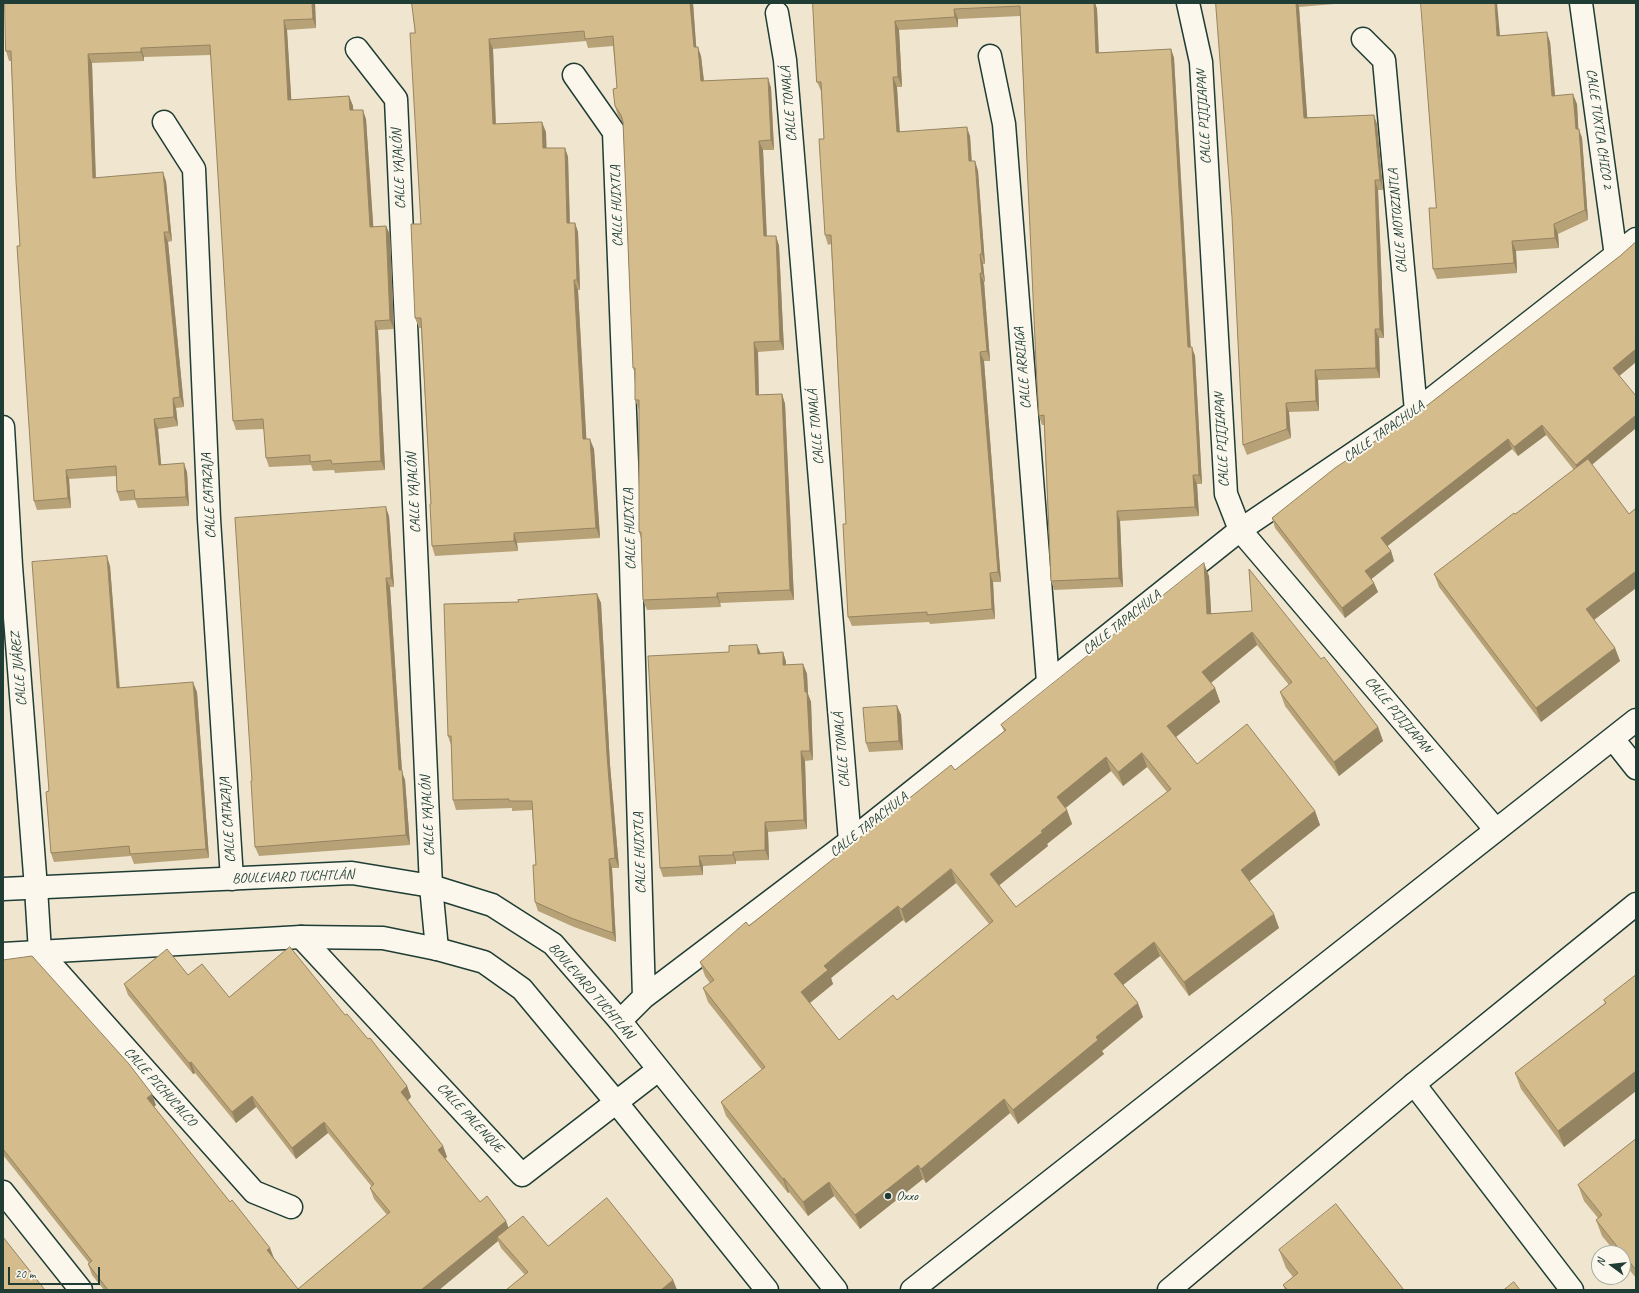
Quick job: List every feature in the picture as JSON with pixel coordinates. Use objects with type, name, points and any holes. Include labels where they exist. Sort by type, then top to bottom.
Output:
[{"type":"street","name":"CALLE PIJIJIAPAN","points":[[1188,3],[1201,62],[1226,494],[1240,530],[1496,830]]},
{"type":"street","name":"CALLE TUXTLA CHICO 2","points":[[1581,3],[1616,256]]},
{"type":"street","name":"CALLE TONALÁ","points":[[777,13],[785,60],[850,841]]},
{"type":"street","name":"CALLE MOTOZINTLA","points":[[1363,39],[1384,60],[1416,411]]},
{"type":"street","name":"CALLE YAJALÓN","points":[[357,49],[396,98],[432,886],[438,950]]},
{"type":"street","name":"CALLE ARRIAGA","points":[[990,56],[1004,124],[1048,682]]},
{"type":"street","name":"CALLE HUIXTLA","points":[[574,75],[614,132],[631,565],[644,997]]},
{"type":"street","name":"CALLE CATAZAJA","points":[[164,122],[194,169],[209,519],[232,879]]},
{"type":"street","name":"CALLE TAPACHULA","points":[[620,1021],[644,997],[850,841],[1240,530],[1416,411],[1636,239]]},
{"type":"street","name":"CALLE JUÁREZ","points":[[3,427],[11,566],[40,952]]},
{"type":"street","points":[[912,1290],[1636,720]]},
{"type":"street","points":[[1613,738],[1636,768]]},
{"type":"street","name":"BOULEVARD TUCHTLÁN","points":[[3,889],[352,873],[432,886],[492,905],[553,944],[620,1021],[836,1290]]},
{"type":"street","points":[[1169,1290],[1414,1084],[1636,904]]},
{"type":"street","points":[[3,954],[301,937],[383,938],[484,962],[522,989],[616,1102],[767,1290]]},
{"type":"street","name":"CALLE PALENQUE","points":[[301,937],[522,1174],[658,1070]]},
{"type":"street","name":"CALLE PICHUCALCO","points":[[40,952],[254,1192],[291,1207]]},
{"type":"street","points":[[1414,1084],[1572,1290]]},
{"type":"street","points":[[3,1192],[81,1290]]},
{"type":"building","points":[[5,3],[312,3],[313,19],[284,20],[288,100],[349,96],[350,110],[363,110],[370,227],[386,226],[390,320],[375,321],[381,461],[332,464],[331,460],[310,462],[310,455],[266,458],[263,419],[233,421],[210,45],[141,48],[141,52],[88,54],[93,178],[163,172],[169,232],[164,232],[180,397],[173,398],[174,417],[154,419],[159,465],[184,463],[186,497],[135,499],[134,490],[117,492],[116,466],[66,470],[68,498],[34,501],[17,246],[20,246],[11,51],[6,51]]},
{"type":"building","points":[[412,3],[690,3],[694,47],[698,47],[701,81],[768,78],[771,140],[759,141],[764,236],[776,236],[780,341],[754,342],[756,395],[782,394],[790,590],[717,593],[717,597],[643,600],[641,532],[639,532],[639,400],[635,400],[635,368],[633,368],[623,122],[621,115],[615,106],[613,89],[617,88],[613,36],[585,39],[584,31],[489,39],[493,124],[542,122],[543,148],[565,148],[567,223],[575,223],[577,280],[574,280],[583,439],[590,439],[596,528],[514,533],[514,541],[432,546],[421,318],[415,318],[411,224],[421,224],[410,33],[415,33]]},
{"type":"building","points":[[813,3],[1094,3],[1096,53],[1171,49],[1188,347],[1192,347],[1199,475],[1193,475],[1195,507],[1117,511],[1119,578],[1051,581],[1044,415],[1039,416],[1037,385],[1020,6],[954,9],[955,17],[895,21],[898,77],[893,77],[897,132],[967,127],[969,161],[975,161],[982,254],[980,254],[982,273],[980,273],[987,351],[980,352],[998,572],[990,573],[992,609],[927,615],[927,612],[848,617],[843,524],[846,524],[831,235],[825,235],[819,139],[824,139],[821,82],[817,82]]},
{"type":"building","points":[[1216,3],[1296,3],[1304,118],[1374,115],[1380,180],[1375,180],[1380,329],[1375,329],[1376,368],[1315,370],[1316,401],[1286,403],[1287,429],[1243,445],[1232,217]]},
{"type":"building","points":[[1421,3],[1495,3],[1497,36],[1547,32],[1552,96],[1573,94],[1576,129],[1579,129],[1585,210],[1554,224],[1555,238],[1512,241],[1514,263],[1433,269],[1429,208],[1436,208]]},
{"type":"building","points":[[1636,242],[1636,349],[1613,368],[1636,396],[1636,415],[1576,465],[1542,425],[1514,447],[1508,439],[1381,538],[1391,551],[1365,571],[1374,583],[1342,608],[1272,518],[1335,468],[1420,411]]},
{"type":"building","points":[[1588,459],[1629,514],[1636,508],[1636,571],[1586,609],[1615,648],[1536,708],[1434,574]]},
{"type":"building","points":[[386,507],[391,578],[386,578],[399,770],[402,770],[406,835],[255,847],[235,518]]},
{"type":"building","points":[[107,556],[117,688],[193,682],[206,849],[130,854],[129,846],[51,853],[46,792],[49,791],[32,562]]},
{"type":"building","points":[[1204,563],[1207,614],[1252,611],[1249,569],[1321,659],[1324,657],[1378,727],[1334,762],[1280,692],[1292,682],[1252,632],[1202,672],[1215,688],[1167,726],[1197,764],[1247,724],[1315,811],[1241,870],[1274,914],[1184,982],[1154,942],[1114,974],[1138,1003],[1096,1037],[1098,1040],[1013,1110],[1004,1099],[921,1169],[918,1165],[855,1215],[829,1182],[803,1202],[721,1102],[765,1067],[703,988],[714,980],[700,962],[746,922],[749,926],[951,765],[955,770],[1006,730],[1001,725]],"holes":[[[1142,753],[1171,789],[1016,907],[990,874],[1043,832],[1041,831],[1067,810],[1057,797],[1106,757],[1118,772]],[[951,869],[993,921],[897,1000],[893,995],[839,1040],[801,992],[828,970],[824,966],[845,948],[898,906],[901,909]]]},
{"type":"building","points":[[597,594],[615,858],[609,859],[613,933],[571,918],[535,902],[533,865],[536,865],[532,801],[509,801],[509,799],[453,800],[451,736],[448,736],[444,604],[519,602],[518,600]]},
{"type":"building","points":[[757,645],[758,654],[783,652],[783,665],[803,664],[805,692],[807,692],[810,751],[801,751],[804,820],[765,822],[765,850],[733,852],[733,855],[699,856],[700,866],[660,868],[648,656],[729,652],[729,646]]},
{"type":"building","points":[[897,706],[899,741],[866,743],[863,708]]},
{"type":"building","points":[[290,947],[345,1015],[347,1014],[368,1039],[370,1038],[407,1086],[401,1092],[443,1146],[438,1150],[480,1202],[487,1196],[506,1221],[421,1290],[108,1290],[88,1264],[92,1261],[3,1149],[3,960],[32,956],[129,1064],[152,1094],[147,1098],[230,1202],[232,1200],[270,1248],[267,1250],[298,1289],[390,1212],[370,1188],[374,1184],[324,1122],[292,1148],[252,1096],[232,1112],[191,1062],[189,1063],[124,984],[167,949],[188,975],[202,964],[229,997]]},
{"type":"building","points":[[1636,975],[1636,1071],[1558,1131],[1515,1073],[1606,1003],[1604,1000]]},
{"type":"building","points":[[1636,1139],[1636,1270],[1631,1264],[1631,1245],[1616,1245],[1596,1220],[1602,1215],[1578,1185]]},
{"type":"building","points":[[607,1198],[673,1280],[661,1290],[506,1290],[528,1272],[497,1237],[523,1216],[548,1246]]},
{"type":"building","points":[[1336,1204],[1404,1290],[1288,1290],[1283,1285],[1298,1273],[1279,1250]]},
{"type":"building","points":[[3,1237],[45,1290],[3,1290]]},
{"type":"building","points":[[1514,1282],[1520,1290],[1504,1290]]},
{"type":"place","name":"Oxxo","points":[[888,1196]]}]
